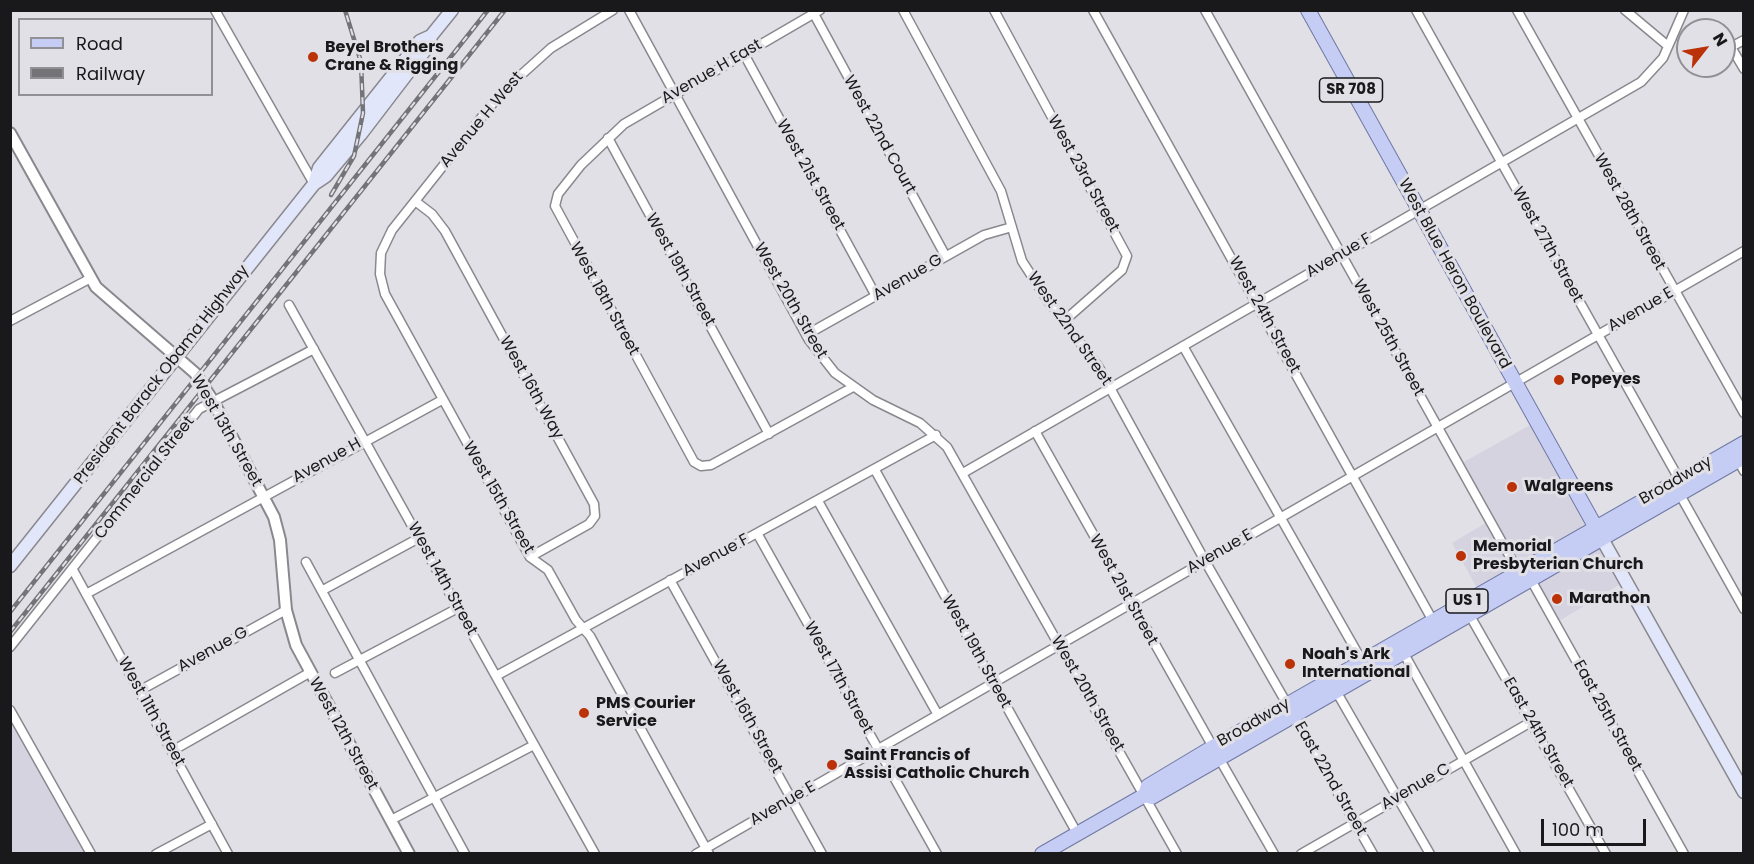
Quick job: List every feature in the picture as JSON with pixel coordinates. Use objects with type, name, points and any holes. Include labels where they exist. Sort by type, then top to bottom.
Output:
[{"type":"main road","name":"President Barack Obama Highway","points":[[10,566],[314,184],[319,168],[326,159],[420,41],[431,36],[452,10]]},
{"type":"main road","name":"West Blue Heron Boulevard","points":[[1308,10],[1598,532]]},
{"type":"main road","name":"Broadway","points":[[1042,854],[1145,795],[1148,786],[1216,753],[1291,709],[1362,661],[1433,621],[1524,575],[1679,486],[1743,443]]},
{"type":"main road","name":"Broadway","points":[[1679,486],[1742,459]]},
{"type":"main road","points":[[1598,532],[1743,792]]},
{"type":"main road","name":"Broadway","points":[[1291,709],[1336,691],[1469,614],[1524,575]]},
{"type":"street","points":[[215,10],[314,184]]},
{"type":"street","name":"Avenue H West","points":[[381,257],[389,235],[517,77],[550,48],[613,10]]},
{"type":"street","name":"West 20th Street","points":[[629,10],[806,335],[827,364],[854,387],[873,400],[913,419],[936,435],[963,473],[1177,854]]},
{"type":"street","name":"West 22nd Street","points":[[903,10],[1001,191],[1022,261],[1085,347],[1110,388],[1205,561],[1291,709]]},
{"type":"street","name":"West 23rd Street","points":[[994,10],[1127,256],[1122,270],[1064,321]]},
{"type":"street","name":"West 24th Street","points":[[1093,10],[1433,621]]},
{"type":"street","name":"West 25th Street","points":[[1205,10],[1437,426],[1524,575]]},
{"type":"street","name":"West 27th Street","points":[[1416,10],[1597,335],[1743,609]]},
{"type":"street","name":"West 28th Street","points":[[1517,10],[1743,413]]},
{"type":"street","points":[[1625,10],[1668,46]]},
{"type":"street","name":"Avenue F","points":[[963,473],[1577,119],[1649,75],[1668,46],[1672,31],[1683,10]]},
{"type":"street","name":"Avenue H East","points":[[608,138],[637,115],[816,12]]},
{"type":"street","name":"West 22nd Court","points":[[816,12],[945,255]]},
{"type":"street","points":[[1743,40],[1731,47],[1743,69]]},
{"type":"street","name":"West 21st Street","points":[[744,54],[876,296]]},
{"type":"street","name":"West 13th Street","points":[[10,133],[90,278],[103,295],[195,373],[213,401],[274,517],[280,540],[286,610]]},
{"type":"street","name":"West 19th Street","points":[[608,138],[769,434]]},
{"type":"street","name":"West 18th Street","points":[[608,138],[558,194],[555,206],[691,458],[701,466],[711,465],[769,434]]},
{"type":"street","name":"West 16th Way","points":[[415,201],[432,214],[445,231],[594,504],[595,516],[589,524],[530,557]]},
{"type":"street","name":"Avenue G","points":[[806,335],[945,255],[984,235],[1012,227]]},
{"type":"street","name":"Avenue E","points":[[696,854],[708,850],[792,798],[1743,251]]},
{"type":"street","name":"West 15th Street","points":[[381,257],[380,274],[385,294],[442,400],[530,557],[548,570],[576,620],[584,628],[708,850]]},
{"type":"street","points":[[10,321],[90,278]]},
{"type":"street","name":"West 14th Street","points":[[289,304],[595,854]]},
{"type":"street","points":[[1183,346],[1362,661]]},
{"type":"street","name":"Commercial Street","points":[[10,647],[199,409],[314,349]]},
{"type":"street","points":[[769,434],[854,387]]},
{"type":"street","name":"Avenue H","points":[[86,594],[442,400]]},
{"type":"street","name":"West 21st Street","points":[[1035,431],[1130,604],[1274,854]]},
{"type":"street","name":"Avenue F","points":[[496,676],[936,435]]},
{"type":"street","name":"West 19th Street","points":[[875,470],[1078,835]]},
{"type":"street","points":[[818,501],[938,715]]},
{"type":"street","name":"West 17th Street","points":[[757,534],[937,854]]},
{"type":"street","points":[[323,590],[419,538]]},
{"type":"street","points":[[306,562],[465,854]]},
{"type":"street","name":"West 11th Street","points":[[72,570],[228,854]]},
{"type":"street","name":"East 25th Street","points":[[1524,575],[1684,854]]},
{"type":"street","name":"West 16th Street","points":[[670,580],[822,854]]},
{"type":"street","points":[[335,673],[458,608]]},
{"type":"street","name":"Avenue G","points":[[139,691],[286,610]]},
{"type":"street","name":"West 12th Street","points":[[286,610],[296,645],[309,673],[410,854]]},
{"type":"street","name":"East 24th Street","points":[[1469,614],[1606,854]]},
{"type":"street","points":[[1403,652],[1516,854]]},
{"type":"street","points":[[172,751],[309,673]]},
{"type":"street","points":[[1336,691],[1430,854]]},
{"type":"street","name":"East 22nd Street","points":[[1291,709],[1373,854]]},
{"type":"street","points":[[10,710],[91,854]]},
{"type":"street","name":"Avenue C","points":[[1301,854],[1531,723]]},
{"type":"street","points":[[391,820],[534,745]]},
{"type":"street","points":[[156,854],[212,824]]},
{"type":"shaded area","points":[[1530,425],[1619,585],[1559,621],[1525,562],[1477,588],[1452,543],[1494,518],[1462,463]]},
{"type":"shaded area","points":[[11,719],[84,853],[11,853]]},
{"type":"railway","points":[[331,195],[354,156],[363,113],[361,62],[345,10]]},
{"type":"railway","points":[[10,612],[488,10]]},
{"type":"railway","points":[[10,632],[505,10]]},
{"type":"place","name":"Beyel Brothers Crane & Rigging","points":[[313,57]]},
{"type":"place","name":"Popeyes","points":[[1559,380]]},
{"type":"place","name":"Walgreens","points":[[1512,487]]},
{"type":"place","name":"Memorial Presbyterian Church","points":[[1461,556]]},
{"type":"place","name":"Marathon","points":[[1557,599]]},
{"type":"place","name":"Noah's Ark International","points":[[1290,664]]},
{"type":"place","name":"PMS Courier Service","points":[[584,713]]},
{"type":"place","name":"Saint Francis of Assisi Catholic Church","points":[[832,765]]}]
